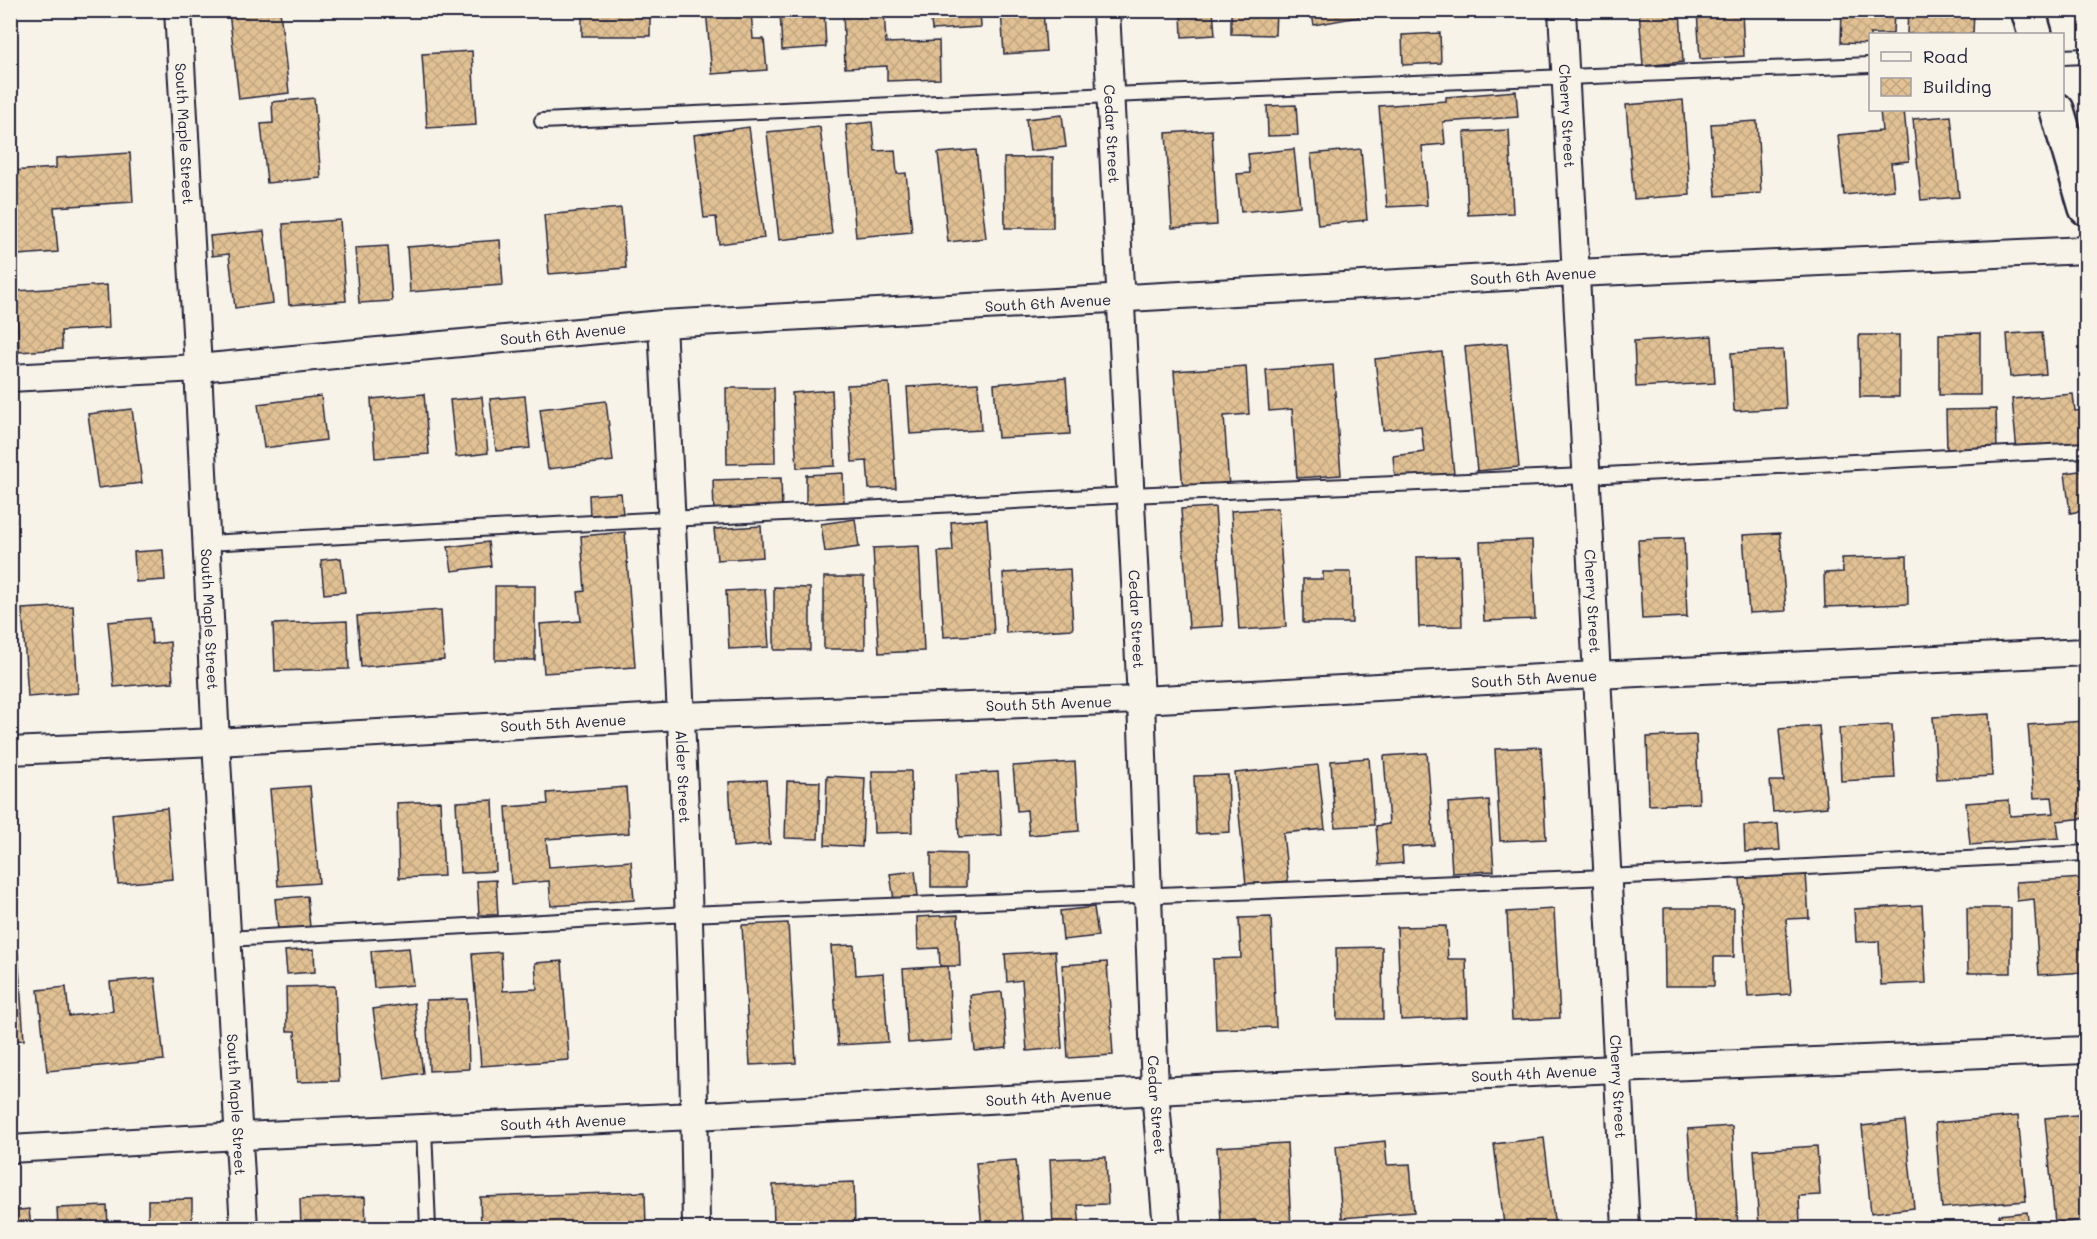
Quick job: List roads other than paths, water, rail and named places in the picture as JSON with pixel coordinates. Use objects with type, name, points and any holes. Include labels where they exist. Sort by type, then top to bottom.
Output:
[{"type":"street","name":"South Maple Street","points":[[178,10],[244,1228]]},
{"type":"street","name":"Cedar Street","points":[[1106,10],[1141,700],[1155,1091],[1167,1228]]},
{"type":"street","name":"Cherry Street","points":[[1562,10],[1626,1228]]},
{"type":"street","points":[[2028,10],[2035,33]]},
{"type":"street","points":[[2057,111],[2086,208]]},
{"type":"street","name":"South 6th Avenue","points":[[10,378],[198,368],[662,324],[1576,273],[2086,250]]},
{"type":"street","name":"Alder Street","points":[[662,324],[681,716],[695,1116],[696,1228]]},
{"type":"street","name":"South 5th Avenue","points":[[10,751],[681,716],[1141,700],[1596,675],[2086,652]]},
{"type":"street","name":"South 4th Avenue","points":[[10,1149],[1616,1069],[2086,1050]]},
{"type":"lane","points":[[2064,57],[2086,56]]},
{"type":"lane","points":[[542,121],[1111,95],[1869,65]]},
{"type":"lane","points":[[207,543],[1130,495],[1586,476],[2086,450]]},
{"type":"lane","points":[[227,939],[688,914],[1606,876],[2086,853]]},
{"type":"lane","points":[[424,1128],[428,1228]]}]
